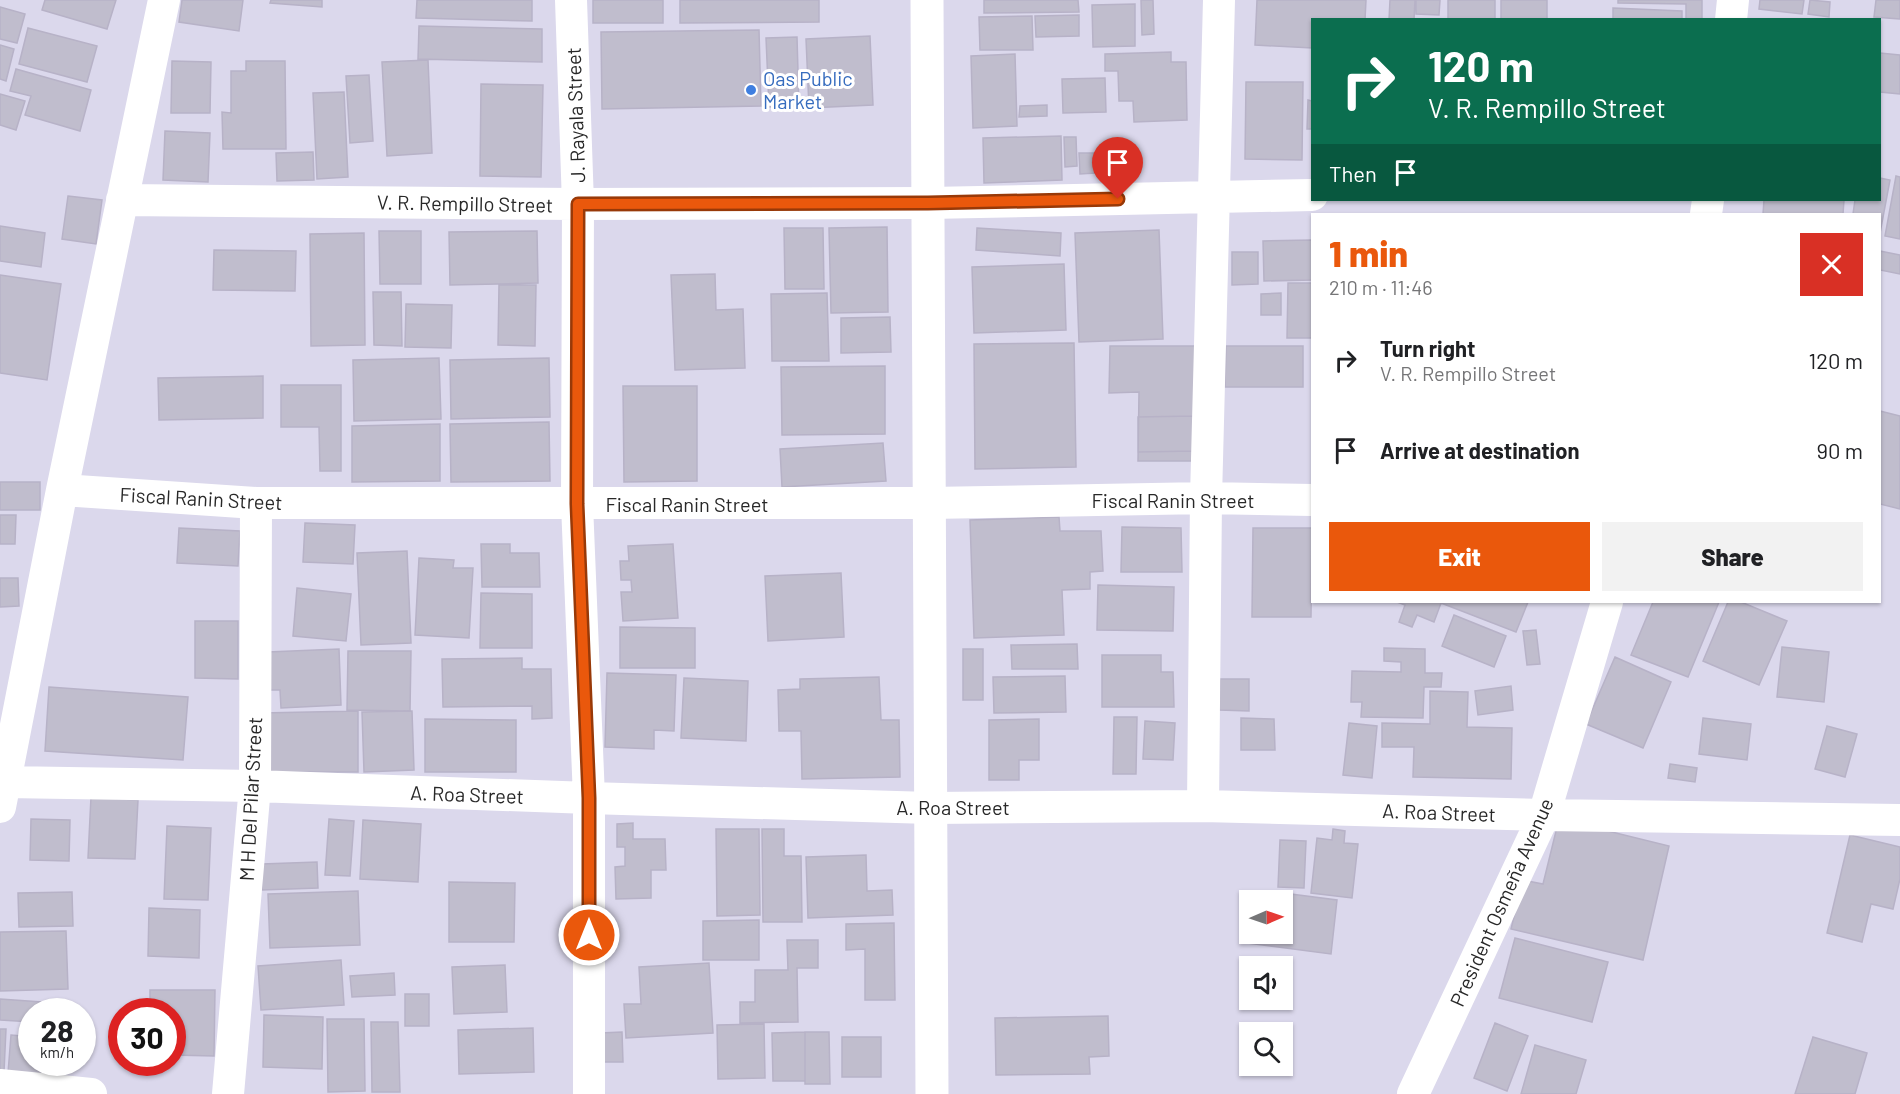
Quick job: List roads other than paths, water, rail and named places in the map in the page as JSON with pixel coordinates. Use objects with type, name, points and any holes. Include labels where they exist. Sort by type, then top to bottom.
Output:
[{"type":"main road","points":[[927,0],[932,1094]]},
{"type":"street","points":[[3,795],[62,489],[164,0]]},
{"type":"street","name":"J. Rayala Street","points":[[571,0],[578,204],[577,504],[589,798],[589,1094]]},
{"type":"street","points":[[1203,806],[1206,498],[1219,0]]},
{"type":"street","points":[[1731,18],[1733,0]]},
{"type":"street","name":"V. R. Rempillo Street","points":[[122,200],[578,204],[928,203],[1311,195]]},
{"type":"street","name":"Fiscal Ranin Street","points":[[62,489],[256,503],[929,503],[1206,498],[1311,500]]},
{"type":"street","name":"M H Del Pilar Street","points":[[228,1094],[255,786],[256,503]]},
{"type":"street","name":"President Osmeña Avenue","points":[[1413,1094],[1544,815],[1607,603]]},
{"type":"street","name":"A. Roa Street","points":[[3,795],[255,786],[930,808],[1203,806],[1544,815],[1900,820]]},
{"type":"street","points":[[0,1085],[91,1094]]},
{"type":"place","name":"Oas Public Market","points":[[751,90]]}]
